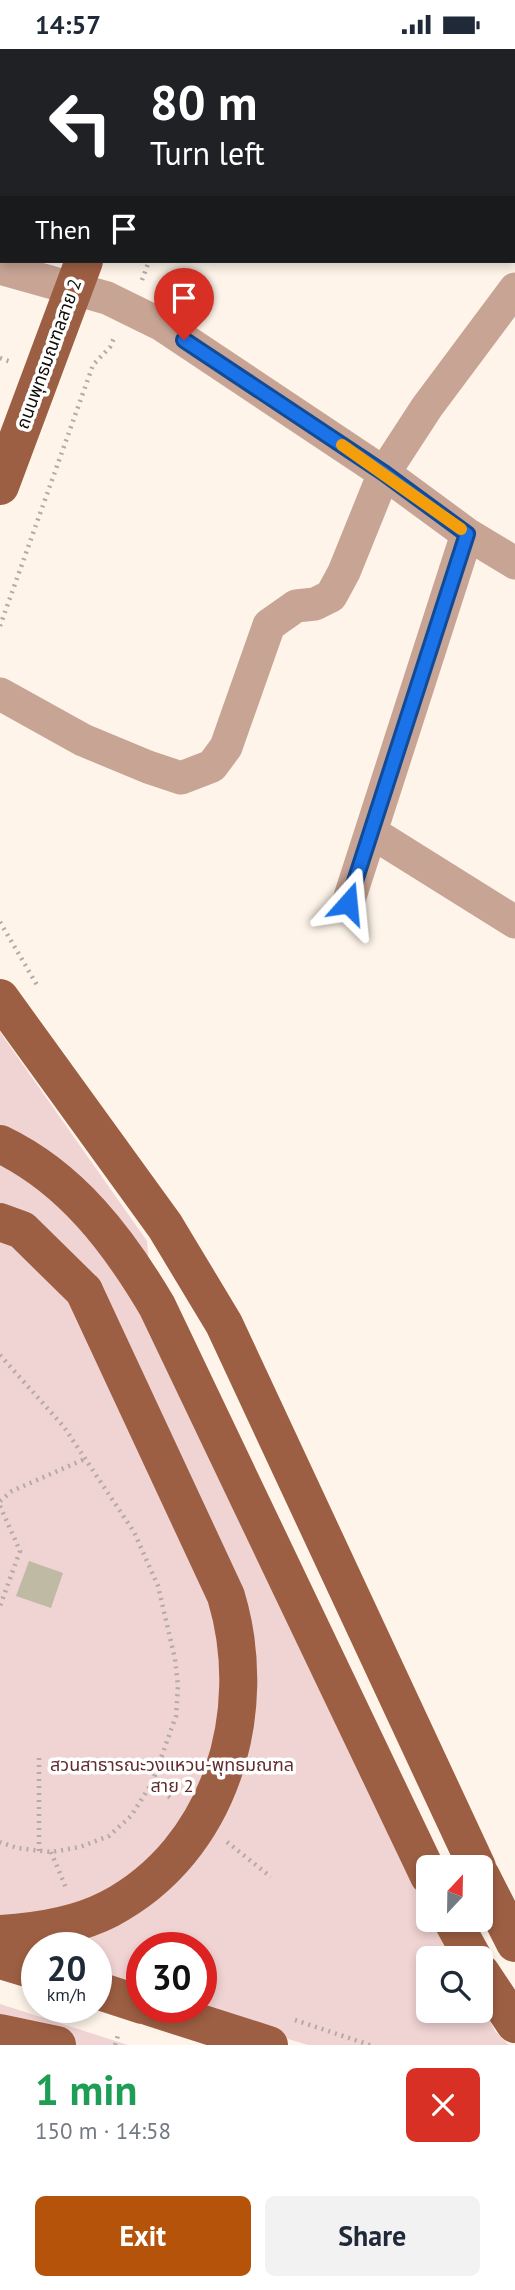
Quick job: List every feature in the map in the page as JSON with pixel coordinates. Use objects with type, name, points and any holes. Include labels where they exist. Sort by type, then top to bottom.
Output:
[{"type":"main road","name":"ถนนพุทธมณฑลสาย 2","points":[[0,486],[79,274]]},
{"type":"main road","points":[[0,998],[165,1226],[224,1324],[471,1855]]},
{"type":"main road","points":[[0,1144],[42,1168],[77,1197],[132,1263],[157,1306],[419,1855]]},
{"type":"main road","points":[[0,1222],[22,1230],[84,1291],[226,1595],[235,1624],[239,1656],[237,1721],[229,1757],[206,1815],[185,1845],[160,1874],[108,1910],[69,1924],[0,1934]]},
{"type":"main road","points":[[494,1902],[515,1943]]},
{"type":"main road","points":[[0,1960],[21,1966]]},
{"type":"main road","points":[[493,1991],[515,2024]]},
{"type":"main road","points":[[200,2023],[269,2045]]},
{"type":"main road","points":[[0,2033],[57,2045]]},
{"type":"main road","points":[[0,2042],[9,2045]]},
{"type":"street","points":[[0,268],[79,274],[107,297],[162,325],[384,473],[467,534],[515,563]]},
{"type":"street","points":[[0,694],[83,740],[148,767],[181,778],[212,766],[226,747],[269,625],[296,606],[315,604],[331,596],[344,572],[384,473],[427,407],[515,289]]},
{"type":"street","points":[[348,903],[467,534]]},
{"type":"street","points":[[371,832],[515,922]]},
{"type":"path","points":[[143,276],[148,263]]},
{"type":"path","points":[[0,627],[93,365],[110,347]]},
{"type":"path","points":[[0,1355],[64,1427],[134,1532],[158,1586],[176,1659],[176,1716],[152,1783],[131,1816],[108,1836],[80,1847],[51,1852],[17,1848],[0,1842]]},
{"type":"path","points":[[0,1501],[12,1491],[85,1459]]},
{"type":"path","points":[[0,1506],[20,1551],[0,1606]]},
{"type":"path","points":[[38,1851],[39,1757]]},
{"type":"green space","name":"สวนสาธารณะวงแหวน-พุทธมณฑล สาย 2","points":[[0,1032],[147,1241],[155,1333],[340,1729],[416,1877],[416,1932],[444,1932],[452,1946],[416,1946],[416,2023],[491,2023],[509,2045],[308,2045],[217,2017],[217,1932],[126,1932],[126,1990],[112,1986],[112,1932],[21,1932],[21,1958],[0,1952]]},
{"type":"green space","points":[[0,2004],[21,2011],[21,2023],[59,2023],[128,2045],[0,2045]]},
{"type":"building","points":[[29,1561],[63,1573],[51,1608],[16,1596]]},
{"type":"slow traffic","points":[[342,445],[461,529]]},
{"type":"route","points":[[184,340],[384,473],[467,534],[348,903]]}]
